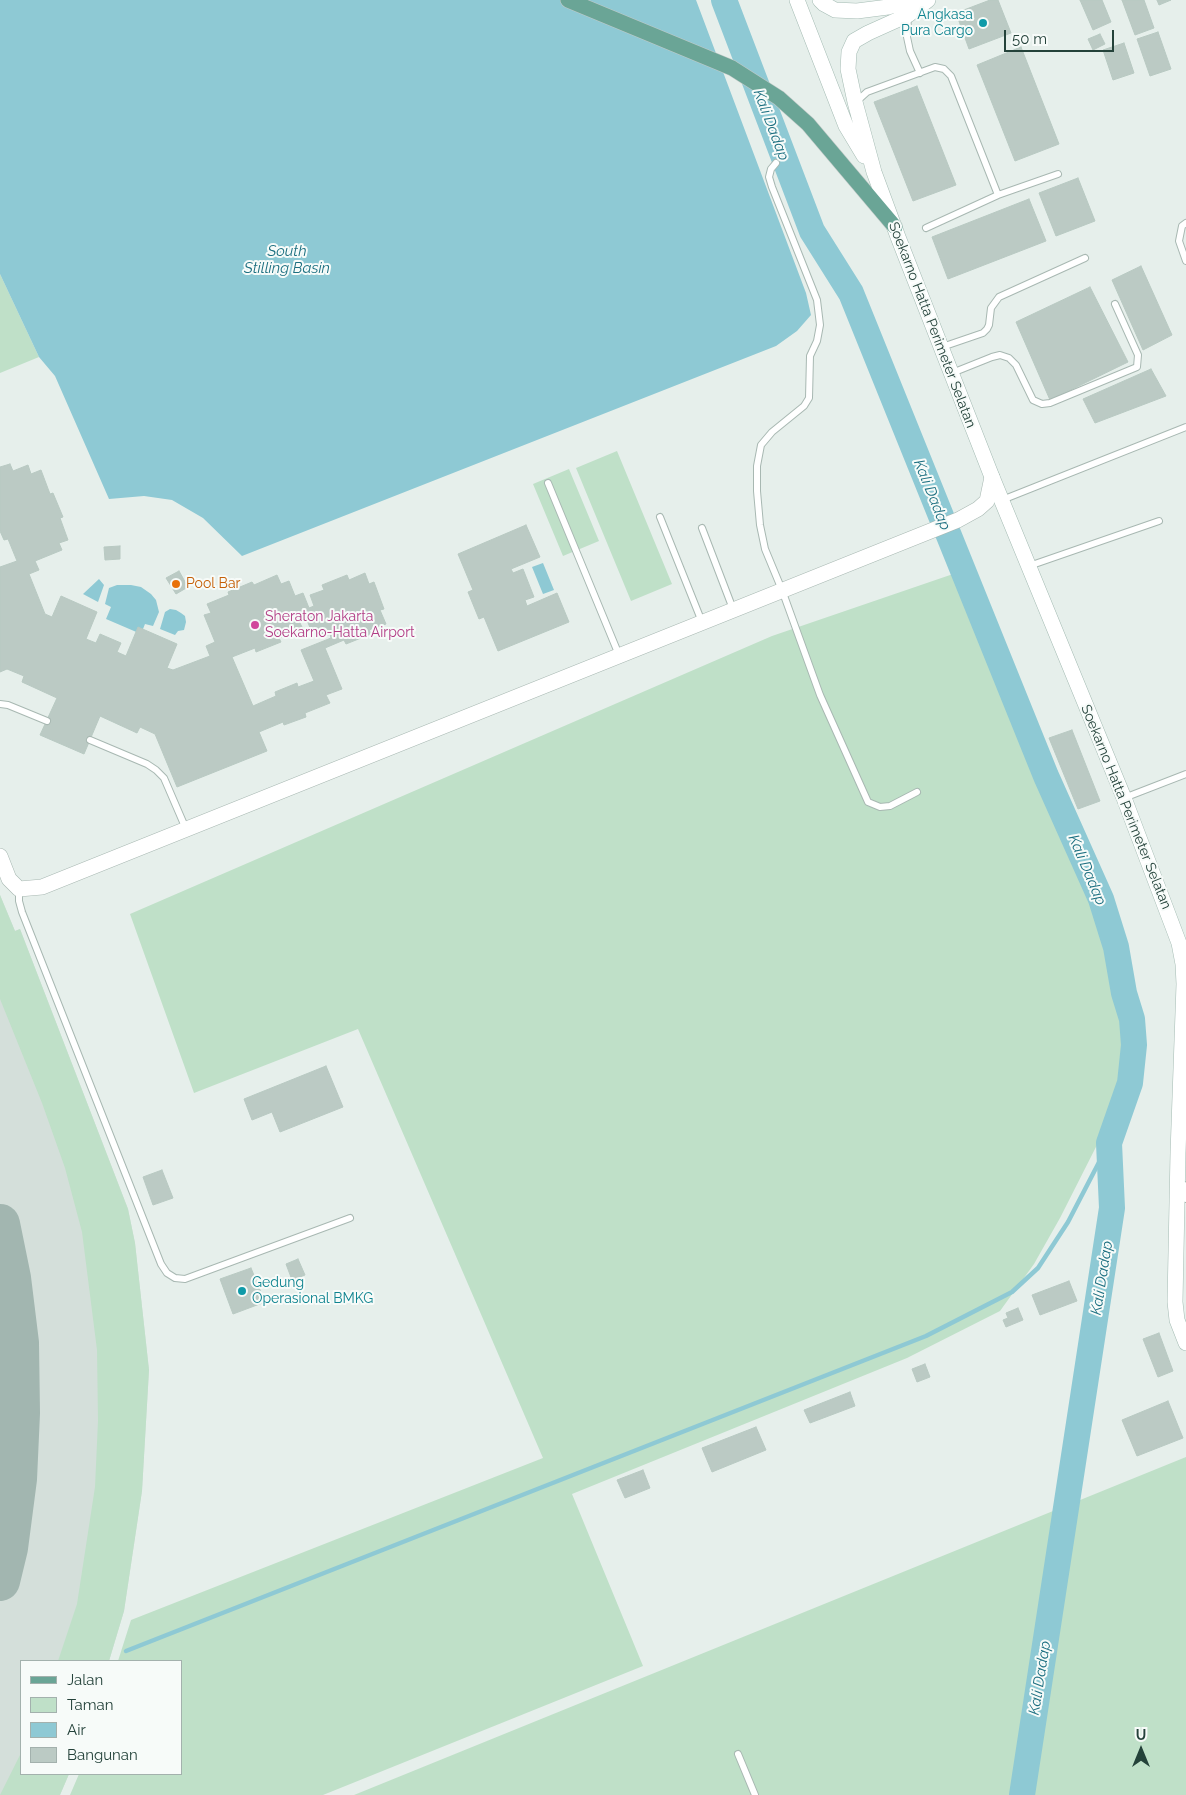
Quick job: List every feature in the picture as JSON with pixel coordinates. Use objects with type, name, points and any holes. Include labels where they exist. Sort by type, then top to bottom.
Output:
[{"type":"main road","points":[[568,0],[732,68],[779,98],[808,124],[895,227]]},
{"type":"main road","name":"Soekarno Hatta Perimeter Selatan","points":[[797,0],[846,126],[874,172]]},
{"type":"main road","points":[[820,0],[835,10],[857,11],[888,7],[909,7]]},
{"type":"main road","name":"Soekarno Hatta Perimeter Selatan","points":[[928,0],[909,7],[854,41],[849,52],[848,69],[874,172],[942,348],[950,374],[1124,798],[1174,928],[1182,955],[1184,974],[1183,1092],[1178,1153],[1175,1302],[1177,1320],[1186,1343]]},
{"type":"main road","points":[[0,856],[9,879],[19,889],[42,887],[958,520],[978,509],[987,501],[992,477]]},
{"type":"lane","points":[[909,7],[908,37],[910,51],[920,73]]},
{"type":"lane","points":[[855,102],[867,92],[935,67],[944,69],[952,76],[998,195]]},
{"type":"lane","points":[[776,163],[771,168],[771,182],[817,300],[820,325],[817,341],[810,356],[809,398],[804,406],[772,432],[762,445],[757,466],[757,491],[760,525],[765,549],[820,695],[868,802],[880,806],[890,806],[917,792]]},
{"type":"lane","points":[[926,228],[998,195],[1058,174]]},
{"type":"lane","points":[[1186,222],[1182,226],[1179,241],[1186,260]]},
{"type":"lane","points":[[942,348],[983,333],[989,325],[991,308],[999,297],[1085,258]]},
{"type":"lane","points":[[950,374],[1000,355],[1009,358],[1016,365],[1033,400],[1042,404],[1050,403],[1137,367],[1138,356],[1115,304]]},
{"type":"lane","points":[[1002,500],[1186,427]]},
{"type":"lane","points":[[548,483],[619,655]]},
{"type":"lane","points":[[660,517],[703,623]]},
{"type":"lane","points":[[1029,566],[1159,521]]},
{"type":"lane","points":[[702,528],[733,609]]},
{"type":"lane","points":[[0,704],[8,705],[46,721]]},
{"type":"lane","points":[[90,740],[147,764],[156,770],[164,778],[186,829]]},
{"type":"lane","points":[[1124,798],[1186,774]]},
{"type":"lane","points":[[19,889],[19,901],[22,912],[161,1264],[167,1273],[175,1278],[185,1279],[350,1218]]},
{"type":"lane","points":[[1174,928],[1186,945]]},
{"type":"lane","points":[[1178,1153],[1186,1199]]},
{"type":"lane","points":[[738,1754],[755,1795]]},
{"type":"shaded area","points":[[0,895],[15,931],[20,929],[128,1209],[135,1243],[149,1370],[142,1491],[124,1611],[109,1660],[20,1660],[20,1775],[69,1775],[60,1795],[0,1795]]},
{"type":"green space","points":[[0,274],[39,357],[0,373]]},
{"type":"green space","points":[[617,451],[672,584],[631,601],[576,468]]},
{"type":"green space","points":[[569,469],[599,541],[563,556],[533,484]]},
{"type":"green space","points":[[956,573],[1108,947],[1126,1049],[1118,1083],[1100,1139],[1060,1218],[1034,1264],[1000,1311],[907,1358],[572,1494],[643,1666],[323,1795],[70,1795],[79,1775],[182,1775],[182,1660],[118,1660],[131,1620],[543,1458],[358,1029],[194,1093],[130,914],[772,636]]},
{"type":"green space","points":[[0,895],[15,931],[20,929],[128,1209],[135,1243],[149,1370],[142,1491],[124,1611],[109,1660],[58,1660],[77,1604],[95,1487],[98,1421],[97,1350],[82,1232],[65,1168],[42,1103],[0,999]]},
{"type":"green space","points":[[1186,1457],[1186,1795],[354,1795]]},
{"type":"green space","points":[[20,1755],[20,1775],[69,1775],[60,1795],[0,1795]]},
{"type":"water","name":"South Stilling Basin","points":[[0,0],[696,0],[806,293],[811,315],[797,331],[776,346],[242,556],[203,518],[172,500],[144,496],[109,499],[55,376],[39,357],[0,274]]},
{"type":"water","points":[[543,563],[554,590],[543,594],[532,567]]},
{"type":"water","points":[[99,579],[104,585],[98,602],[83,594]]},
{"type":"water","points":[[117,585],[141,587],[156,600],[159,612],[153,626],[145,624],[141,634],[106,619],[111,607],[105,604],[109,588]]},
{"type":"water","points":[[170,609],[176,610],[185,616],[184,630],[178,631],[175,635],[160,629],[165,612]]},
{"type":"building","name":"Angkasa Pura Cargo","points":[[990,0],[998,0],[1011,33],[969,49],[956,13]]},
{"type":"building","points":[[1080,0],[1102,0],[1111,22],[1093,30]]},
{"type":"building","points":[[1122,0],[1144,0],[1154,28],[1135,35]]},
{"type":"building","points":[[1157,0],[1171,0],[1159,5]]},
{"type":"building","points":[[1158,32],[1171,69],[1150,76],[1137,39]]},
{"type":"building","points":[[1100,34],[1105,44],[1093,50],[1088,39]]},
{"type":"building","points":[[1124,43],[1134,73],[1113,80],[1103,50]]},
{"type":"building","points":[[1021,47],[1059,144],[1015,161],[977,65]]},
{"type":"building","points":[[917,86],[956,185],[913,201],[874,102]]},
{"type":"building","points":[[1078,178],[1095,221],[1056,236],[1039,193]]},
{"type":"building","points":[[1029,199],[1046,241],[948,279],[932,237]]},
{"type":"building","points":[[1141,266],[1172,335],[1143,350],[1112,280]]},
{"type":"building","points":[[1090,287],[1128,362],[1050,400],[1016,322]]},
{"type":"building","points":[[1151,369],[1166,396],[1095,423],[1083,399]]},
{"type":"building","name":"Sheraton Jakarta Soekarno-Hatta Airport","points":[[10,464],[13,471],[28,465],[31,474],[41,470],[50,494],[53,493],[63,517],[60,518],[68,540],[59,543],[62,550],[35,561],[39,570],[29,574],[45,614],[52,617],[61,596],[97,612],[86,639],[96,643],[100,634],[121,643],[117,652],[126,656],[138,627],[177,644],[167,668],[173,670],[210,656],[206,646],[215,642],[204,615],[211,613],[207,604],[229,595],[228,592],[252,582],[254,585],[277,575],[281,584],[289,581],[295,596],[303,593],[309,608],[314,606],[310,595],[324,590],[322,585],[347,575],[349,580],[365,573],[369,584],[374,582],[384,609],[380,610],[386,624],[369,630],[371,634],[346,644],[344,640],[325,648],[342,689],[326,695],[330,703],[305,713],[306,717],[284,725],[283,722],[259,732],[267,751],[177,787],[155,734],[140,727],[137,733],[100,716],[84,754],[40,735],[57,698],[22,682],[24,676],[7,669],[0,672],[0,567],[17,561],[8,539],[4,540],[0,531],[0,467]],"holes":[[[306,618],[311,630],[317,627],[321,638],[330,634],[331,638],[301,650],[314,681],[298,687],[297,683],[275,692],[276,696],[253,706],[232,657],[255,648],[256,652],[281,642],[279,638],[303,629],[299,621]]]},
{"type":"building","points":[[526,525],[540,557],[511,569],[513,573],[523,569],[534,597],[525,600],[527,606],[557,593],[569,622],[498,651],[484,617],[479,619],[468,592],[473,590],[458,554]]},
{"type":"building","points":[[120,546],[120,559],[105,560],[104,547]]},
{"type":"building","points":[[179,571],[188,587],[176,594],[166,578]]},
{"type":"building","points":[[1072,730],[1100,801],[1078,809],[1049,738]]},
{"type":"building","points":[[326,1066],[343,1107],[280,1132],[272,1112],[252,1120],[244,1099]]},
{"type":"building","points":[[162,1170],[173,1198],[153,1205],[143,1177]]},
{"type":"building","points":[[298,1259],[305,1275],[292,1280],[286,1264]]},
{"type":"building","name":"Gedung Operasional BMKG","points":[[251,1268],[265,1302],[233,1314],[220,1279]]},
{"type":"building","points":[[1069,1281],[1077,1301],[1040,1315],[1032,1295]]},
{"type":"building","points":[[1018,1308],[1023,1320],[1006,1327],[1003,1320],[1008,1318],[1006,1313]]},
{"type":"building","points":[[1159,1333],[1173,1371],[1158,1377],[1143,1339]]},
{"type":"building","points":[[925,1364],[930,1377],[917,1382],[912,1369]]},
{"type":"building","points":[[850,1392],[855,1406],[810,1423],[804,1410]]},
{"type":"building","points":[[1168,1401],[1183,1438],[1137,1456],[1122,1420]]},
{"type":"building","points":[[756,1427],[766,1450],[712,1472],[702,1448]]},
{"type":"building","points":[[643,1470],[650,1488],[625,1498],[617,1480]]},
{"type":"waterway","name":"Kali Dadap","points":[[724,0],[812,231],[851,293],[1046,776],[1101,899],[1116,947],[1124,993],[1132,1019],[1134,1045],[1130,1083],[1109,1143],[1112,1208],[1022,1795]]},
{"type":"waterway","points":[[126,1651],[926,1336],[1012,1292],[1038,1268],[1068,1222],[1109,1143]]},
{"type":"taxiway","points":[[0,1224],[11,1278],[19,1343],[20,1413],[17,1479],[8,1548],[0,1581]]},
{"type":"place","name":"Angkasa Pura Cargo","points":[[983,23]]},
{"type":"place","name":"Pool Bar","points":[[176,584]]},
{"type":"place","name":"Sheraton Jakarta Soekarno-Hatta Airport","points":[[255,625]]},
{"type":"place","name":"Gedung Operasional BMKG","points":[[242,1291]]}]
